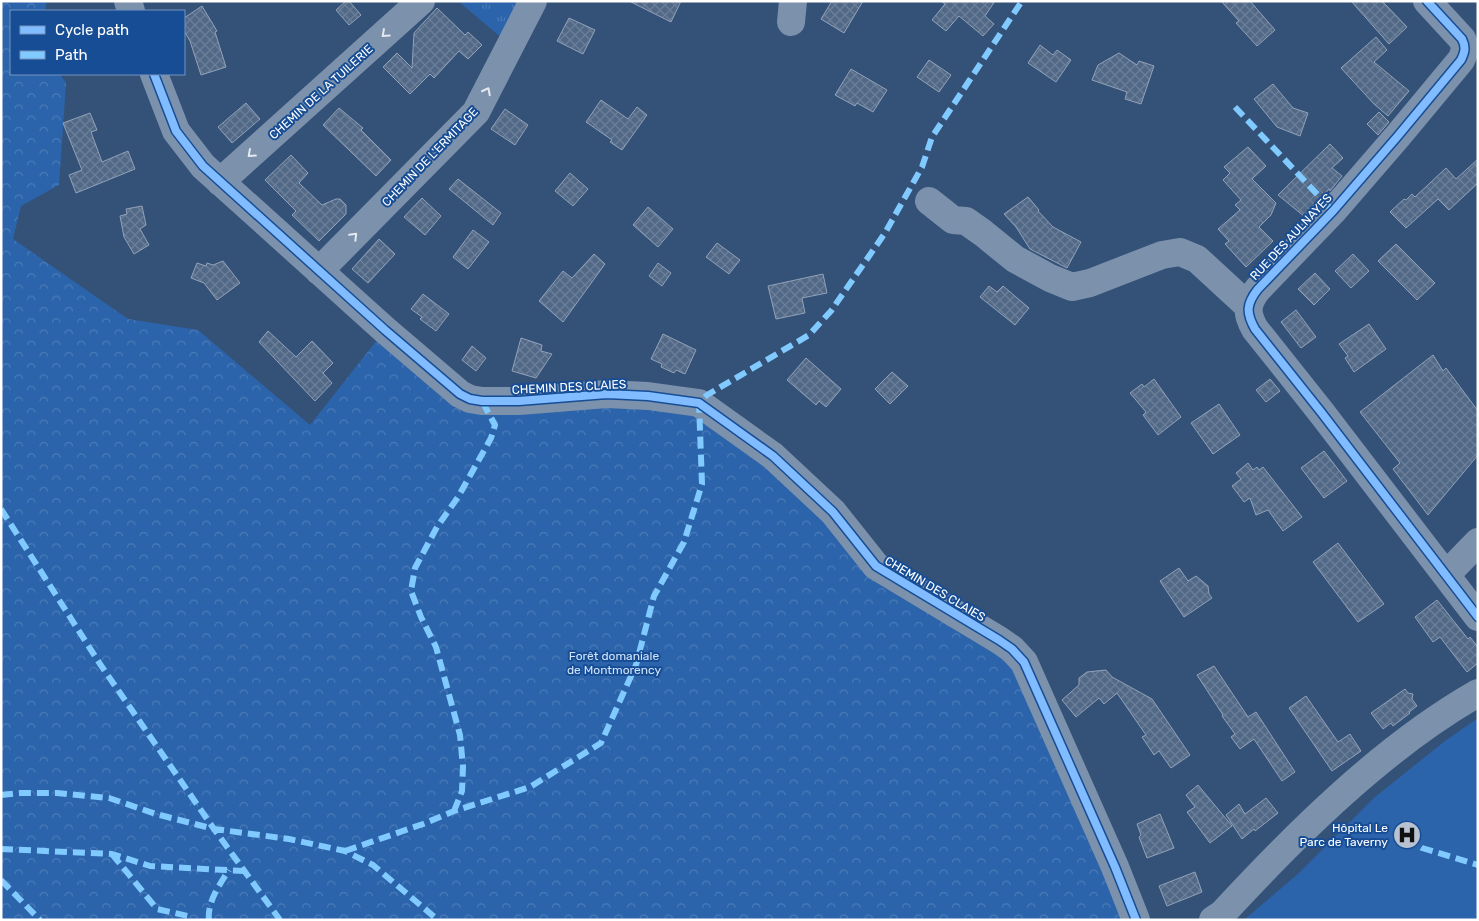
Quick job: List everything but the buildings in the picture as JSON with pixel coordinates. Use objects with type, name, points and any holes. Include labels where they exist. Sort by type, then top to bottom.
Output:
[{"type":"street","name":"CHEMIN DE LA TUILERIE","points":[[220,182],[421,1]]},
{"type":"street","name":"CHEMIN DE L'ERMITAGE","points":[[320,271],[476,112],[533,1]]},
{"type":"street","name":"RUE DES AULNAYES","points":[[1248,306],[1258,289],[1333,211],[1461,60],[1472,39],[1460,36],[1427,1]]},
{"type":"street","name":"CHEMIN DES CLAIES","points":[[154,75],[176,131],[203,166],[384,330],[460,394],[470,399],[518,401],[607,394],[648,396],[699,403],[773,456],[833,512],[876,566],[1012,649],[1024,662],[1115,867],[1136,920]]},
{"type":"street","points":[[928,201],[954,220],[966,221],[1015,259],[1050,278],[1072,287],[1090,283],[1162,255],[1180,252],[1197,259],[1248,306],[1249,318],[1255,329],[1478,617]]},
{"type":"street","points":[[1446,575],[1478,542]]},
{"type":"street","points":[[1213,920],[1222,914],[1313,821],[1394,751],[1478,693]]},
{"type":"green space","name":"Forêt domaniale de Montmorency","points":[[1,1],[47,1],[45,10],[10,10],[10,75],[61,75],[66,83],[59,185],[21,206],[13,239],[128,319],[198,330],[310,425],[385,330],[460,394],[699,403],[871,561],[999,640],[1136,920],[1,920]]},
{"type":"green space","points":[[458,1],[533,1],[510,45]]},
{"type":"green space","name":"Hôpital Le Parc de Taverny","points":[[1478,718],[1478,920],[1244,920],[1299,873],[1375,797],[1445,741]]},
{"type":"marked path","points":[[345,851],[423,824],[454,811],[530,787],[601,743],[636,665],[654,596],[684,542],[702,484],[699,403],[707,395],[809,335],[831,311],[885,233],[922,167],[932,137],[1022,1]]},
{"type":"marked path","points":[[1235,107],[1333,211]]},
{"type":"marked path","points":[[454,811],[462,791],[463,767],[460,735],[436,647],[411,591],[415,568],[437,527],[458,497],[491,438],[495,425],[482,401]]},
{"type":"marked path","points":[[1,509],[100,664],[214,829],[280,920]]},
{"type":"marked path","points":[[1,795],[57,793],[109,798],[156,814],[214,829],[289,839],[345,851],[373,865],[438,920]]},
{"type":"marked path","points":[[1406,838],[1422,848],[1478,865]]},
{"type":"marked path","points":[[1,849],[112,854],[150,866],[244,871]]},
{"type":"marked path","points":[[112,854],[157,909],[188,916],[191,920]]},
{"type":"marked path","points":[[209,920],[212,900],[229,870]]},
{"type":"marked path","points":[[1,880],[40,920]]},
{"type":"cycle path","points":[[1427,1],[1462,39],[1464,50],[1461,60],[1333,211],[1258,289],[1249,304],[1249,313],[1255,329],[1478,617]]},
{"type":"cycle path","points":[[154,75],[176,131],[203,166],[385,330],[460,394],[470,399],[482,401],[519,401],[607,394],[648,396],[699,403],[773,456],[833,512],[876,566],[1012,649],[1024,662],[1115,867],[1136,920]]},
{"type":"place","name":"Hôpital Le Parc de Taverny","points":[[1407,835]]}]
